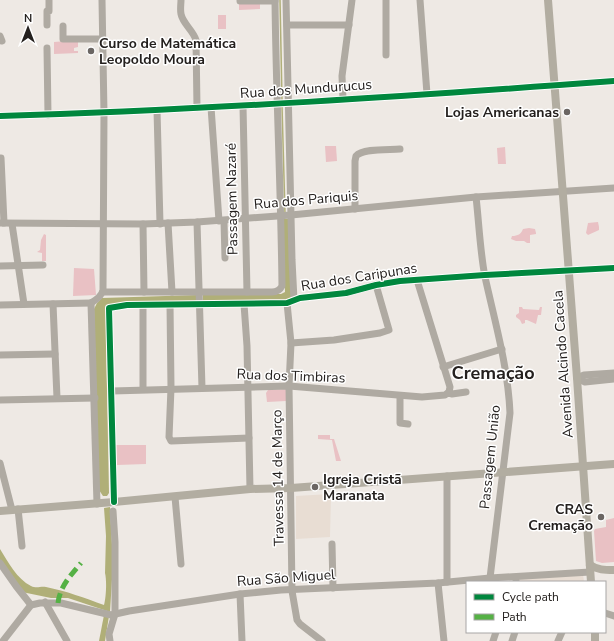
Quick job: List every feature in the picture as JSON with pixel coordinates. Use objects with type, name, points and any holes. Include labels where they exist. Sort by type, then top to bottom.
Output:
[{"type":"main road","name":"Avenida Alcindo Cacela","points":[[548,0],[577,378],[590,575]]},
{"type":"main road","points":[[0,511],[97,504],[113,507],[175,497],[250,490],[614,464]]},
{"type":"main road","name":"Rua São Miguel","points":[[590,575],[597,569],[610,570]]},
{"type":"main road","name":"Rua São Miguel","points":[[590,575],[610,570]]},
{"type":"street","points":[[47,25],[49,0]]},
{"type":"street","points":[[0,305],[91,303],[98,299],[103,292],[104,113],[102,0]]},
{"type":"street","points":[[181,0],[181,14],[196,40],[197,108]]},
{"type":"street","points":[[286,0],[294,300]]},
{"type":"street","points":[[343,99],[342,76],[352,0]]},
{"type":"street","points":[[386,0],[386,55]]},
{"type":"street","points":[[420,0],[427,94]]},
{"type":"street","points":[[240,1],[275,1],[277,104],[282,216]]},
{"type":"street","points":[[287,25],[349,25]]},
{"type":"street","points":[[63,26],[63,39],[103,39]]},
{"type":"street","points":[[47,48],[48,115]]},
{"type":"street","name":"Rua dos Mundurucus","points":[[0,116],[104,113],[289,104],[614,81]]},
{"type":"street","name":"Passagem Nazaré","points":[[244,106],[247,292]]},
{"type":"street","points":[[211,108],[225,258]]},
{"type":"street","points":[[157,110],[164,223],[172,292]]},
{"type":"street","points":[[356,209],[356,156],[361,152],[400,149]]},
{"type":"street","points":[[1,158],[2,223]]},
{"type":"street","name":"Rua dos Pariquis","points":[[2,223],[144,224],[221,221],[476,197],[614,188]]},
{"type":"street","name":"Passagem União","points":[[476,197],[485,275],[502,349],[510,413],[490,578]]},
{"type":"street","name":"Rua dos Caripunas","points":[[103,292],[276,292],[282,286],[282,216]]},
{"type":"street","points":[[197,222],[202,388]]},
{"type":"street","points":[[12,224],[24,304]]},
{"type":"street","points":[[144,224],[144,292]]},
{"type":"street","points":[[0,266],[43,265]]},
{"type":"street","name":"Rua dos Caripunas","points":[[112,391],[109,308],[114,306],[287,303],[304,298],[346,293],[376,285],[417,280],[614,268]]},
{"type":"street","points":[[417,280],[450,387],[449,392]]},
{"type":"street","points":[[290,343],[334,340],[380,333],[389,330],[376,285]]},
{"type":"street","points":[[91,303],[97,504]]},
{"type":"street","name":"Travessa 14 de Março","points":[[287,303],[290,343],[289,386],[292,591],[297,620],[322,641]]},
{"type":"street","points":[[53,304],[56,398]]},
{"type":"street","points":[[170,304],[171,388],[169,437],[171,441],[249,438]]},
{"type":"street","points":[[244,304],[247,346],[250,490]]},
{"type":"street","points":[[143,305],[143,389]]},
{"type":"street","points":[[443,367],[502,349]]},
{"type":"street","points":[[0,355],[55,354]]},
{"type":"street","points":[[577,378],[584,375],[614,373]]},
{"type":"street","points":[[577,378],[585,382],[614,379]]},
{"type":"street","name":"Rua dos Timbiras","points":[[112,391],[171,388],[289,386],[422,397],[440,396],[449,392],[452,394],[466,392]]},
{"type":"street","points":[[110,641],[110,614],[115,542],[113,507],[112,391]]},
{"type":"street","points":[[400,396],[400,423],[408,424]]},
{"type":"street","points":[[0,400],[95,398]]},
{"type":"street","points":[[0,463],[15,510],[22,546]]},
{"type":"street","points":[[447,476],[447,582]]},
{"type":"street","points":[[175,497],[181,564]]},
{"type":"street","points":[[332,544],[333,588]]},
{"type":"street","points":[[0,564],[31,605],[3,641]]},
{"type":"street","name":"Rua São Miguel","points":[[31,605],[45,602],[61,603],[110,614],[240,594],[281,590],[292,591],[438,583],[505,577],[590,575]]},
{"type":"street","points":[[505,577],[515,581]]},
{"type":"street","points":[[438,583],[444,641]]},
{"type":"street","points":[[240,594],[242,641]]},
{"type":"street","points":[[45,602],[67,641]]},
{"type":"shaded area","points":[[239,1],[260,3],[260,9],[239,10]]},
{"type":"shaded area","points":[[218,15],[226,15],[226,29],[218,29]]},
{"type":"shaded area","points":[[78,40],[78,47],[74,48],[74,51],[78,51],[78,53],[54,54],[54,42]]},
{"type":"shaded area","points":[[325,146],[336,146],[337,161],[326,162]]},
{"type":"shaded area","points":[[505,147],[506,164],[498,164],[497,148]]},
{"type":"shaded area","points":[[283,219],[288,219],[293,291],[290,300],[203,302],[203,295],[281,294],[285,292]]},
{"type":"shaded area","points":[[598,222],[599,230],[588,235],[586,233],[588,223]]},
{"type":"shaded area","points":[[523,229],[535,229],[536,233],[530,235],[530,243],[511,239],[512,236],[516,236]]},
{"type":"shaded area","points":[[44,234],[46,235],[46,261],[42,261],[42,253],[37,252],[40,250],[41,240]]},
{"type":"shaded area","points":[[74,268],[94,269],[96,295],[73,296]]},
{"type":"shaded area","points":[[197,295],[197,301],[110,305],[106,339],[109,493],[107,496],[103,496],[99,490],[94,309],[102,298]]},
{"type":"shaded area","points":[[519,307],[522,307],[523,309],[539,310],[540,307],[542,307],[541,315],[538,315],[536,324],[525,320],[525,323],[522,324],[516,317],[519,313]]},
{"type":"shaded area","points":[[286,389],[286,401],[267,402],[266,393],[268,390]]},
{"type":"shaded area","points":[[318,435],[330,435],[330,439],[334,439],[341,461],[336,461],[332,440],[318,439]]},
{"type":"shaded area","points":[[116,445],[146,445],[146,464],[117,465]]},
{"type":"shaded area","points":[[331,494],[330,537],[296,539],[296,496]]},
{"type":"shaded area","points":[[110,507],[113,563],[110,612],[68,598],[51,598],[22,592],[0,561],[0,549],[17,575],[31,586],[46,587],[83,597],[104,605],[106,594],[106,536],[104,508]]},
{"type":"shaded area","points":[[614,518],[614,562],[602,563],[596,561],[594,531],[595,529],[606,527],[606,520]]},
{"type":"shaded area","points":[[583,574],[584,581],[518,581],[519,578]]},
{"type":"shaded area","points":[[104,615],[109,616],[105,641],[99,641]]},
{"type":"waterway","points":[[280,0],[282,100]]},
{"type":"waterway","points":[[282,106],[285,214]]},
{"type":"marked path","points":[[58,603],[61,591],[70,576],[81,563]]},
{"type":"cycle path","points":[[0,116],[307,102],[614,81]]},
{"type":"cycle path","points":[[114,502],[109,308],[127,305],[287,303],[300,298],[346,293],[376,285],[400,281],[614,268]]},
{"type":"place","name":"Curso de Matemática Leopoldo Moura","points":[[91,51]]},
{"type":"place","name":"Lojas Americanas","points":[[567,112]]},
{"type":"place","name":"Igreja Cristã Maranata","points":[[315,487]]},
{"type":"place","name":"CRAS Cremação","points":[[601,517]]},
{"type":"district","name":"Cremação","points":[[493,373]]}]
